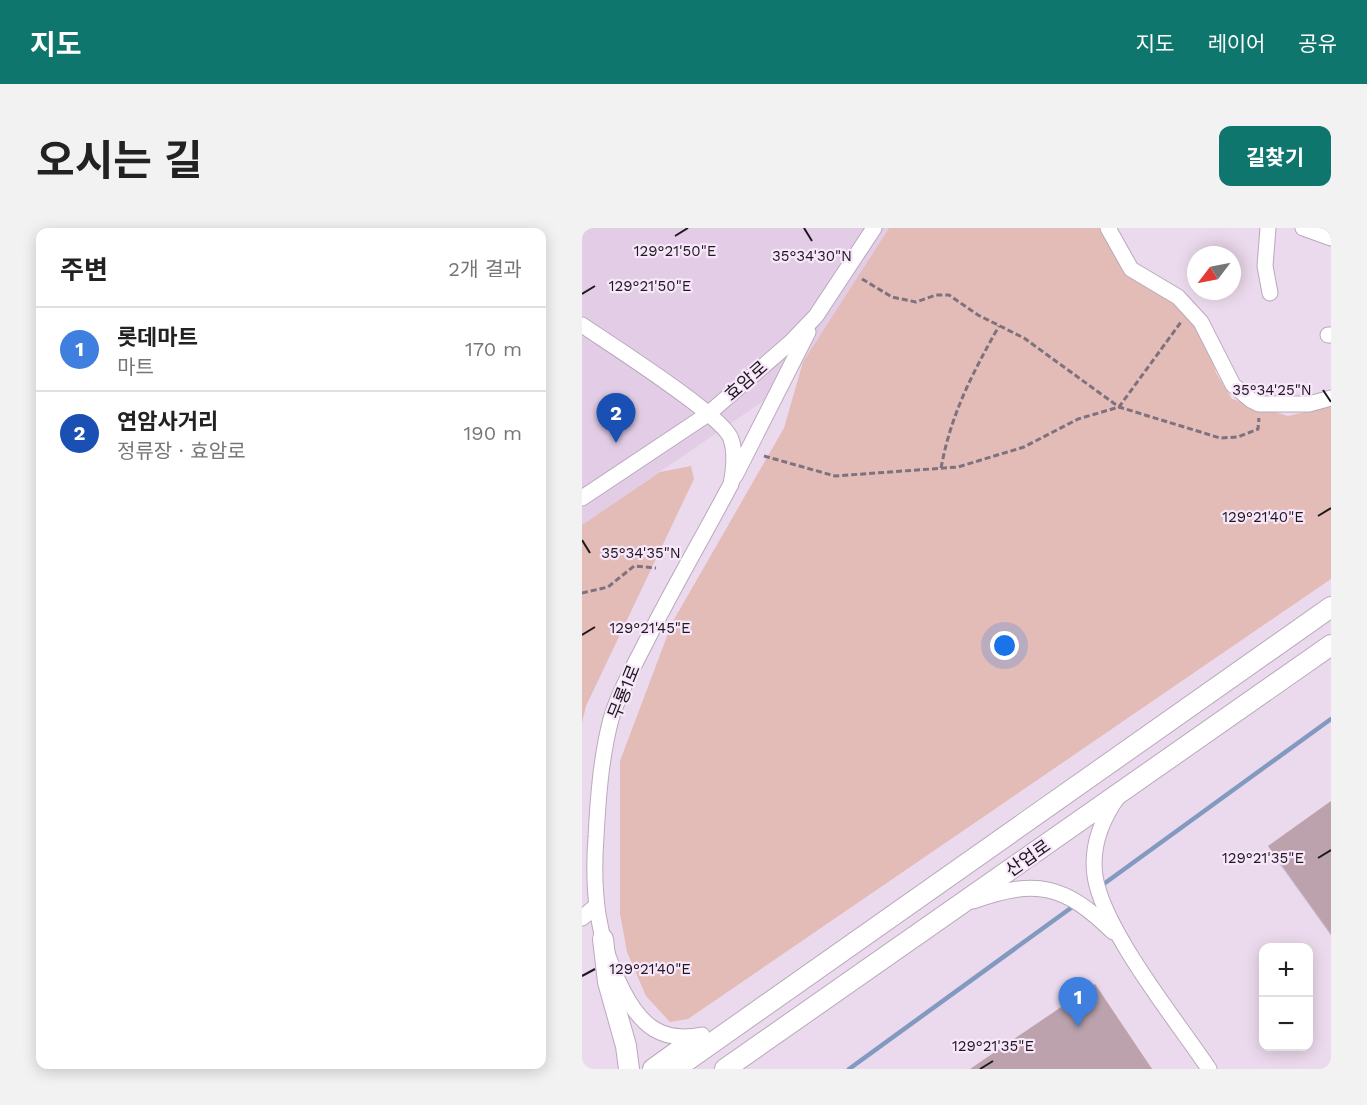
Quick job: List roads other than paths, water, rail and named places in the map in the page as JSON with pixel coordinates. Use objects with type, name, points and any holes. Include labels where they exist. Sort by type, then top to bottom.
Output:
[{"type":"main road","name":"산업로","points":[[675,1069],[1331,607]]},
{"type":"main road","name":"산업로","points":[[725,1069],[1331,645]]},
{"type":"main road","name":"산업로","points":[[653,1069],[895,901],[1105,767]]},
{"type":"main road","points":[[603,939],[608,982],[626,1046],[628,1069]]},
{"type":"street","name":"효암로","points":[[582,498],[708,414],[791,342],[816,316],[874,228]]},
{"type":"street","points":[[1108,228],[1131,269],[1179,297],[1201,322],[1233,385],[1259,404],[1309,404],[1331,398]]},
{"type":"street","points":[[1268,228],[1265,266],[1270,293]]},
{"type":"street","points":[[1303,228],[1331,238]]},
{"type":"street","points":[[731,484],[816,316]]},
{"type":"street","name":"무룡1로","points":[[582,325],[708,414],[731,437],[735,461],[731,484],[628,676],[611,719],[597,818],[594,862],[596,906],[603,939],[616,979],[629,1002],[643,1020],[657,1032],[672,1038],[702,1035]]},
{"type":"street","points":[[1120,793],[1102,824],[1094,860],[1098,891],[1124,944],[1209,1069]]},
{"type":"street","points":[[959,906],[998,892],[1040,887],[1075,899],[1124,944]]},
{"type":"street","points":[[582,918],[596,906]]},
{"type":"waterway","points":[[1101,886],[1331,719]]},
{"type":"waterway","points":[[849,1069],[1075,905]]},
{"type":"place","name":"연암사거리","points":[[616,443]]},
{"type":"place","name":"롯데마트","points":[[1078,1027]]}]
